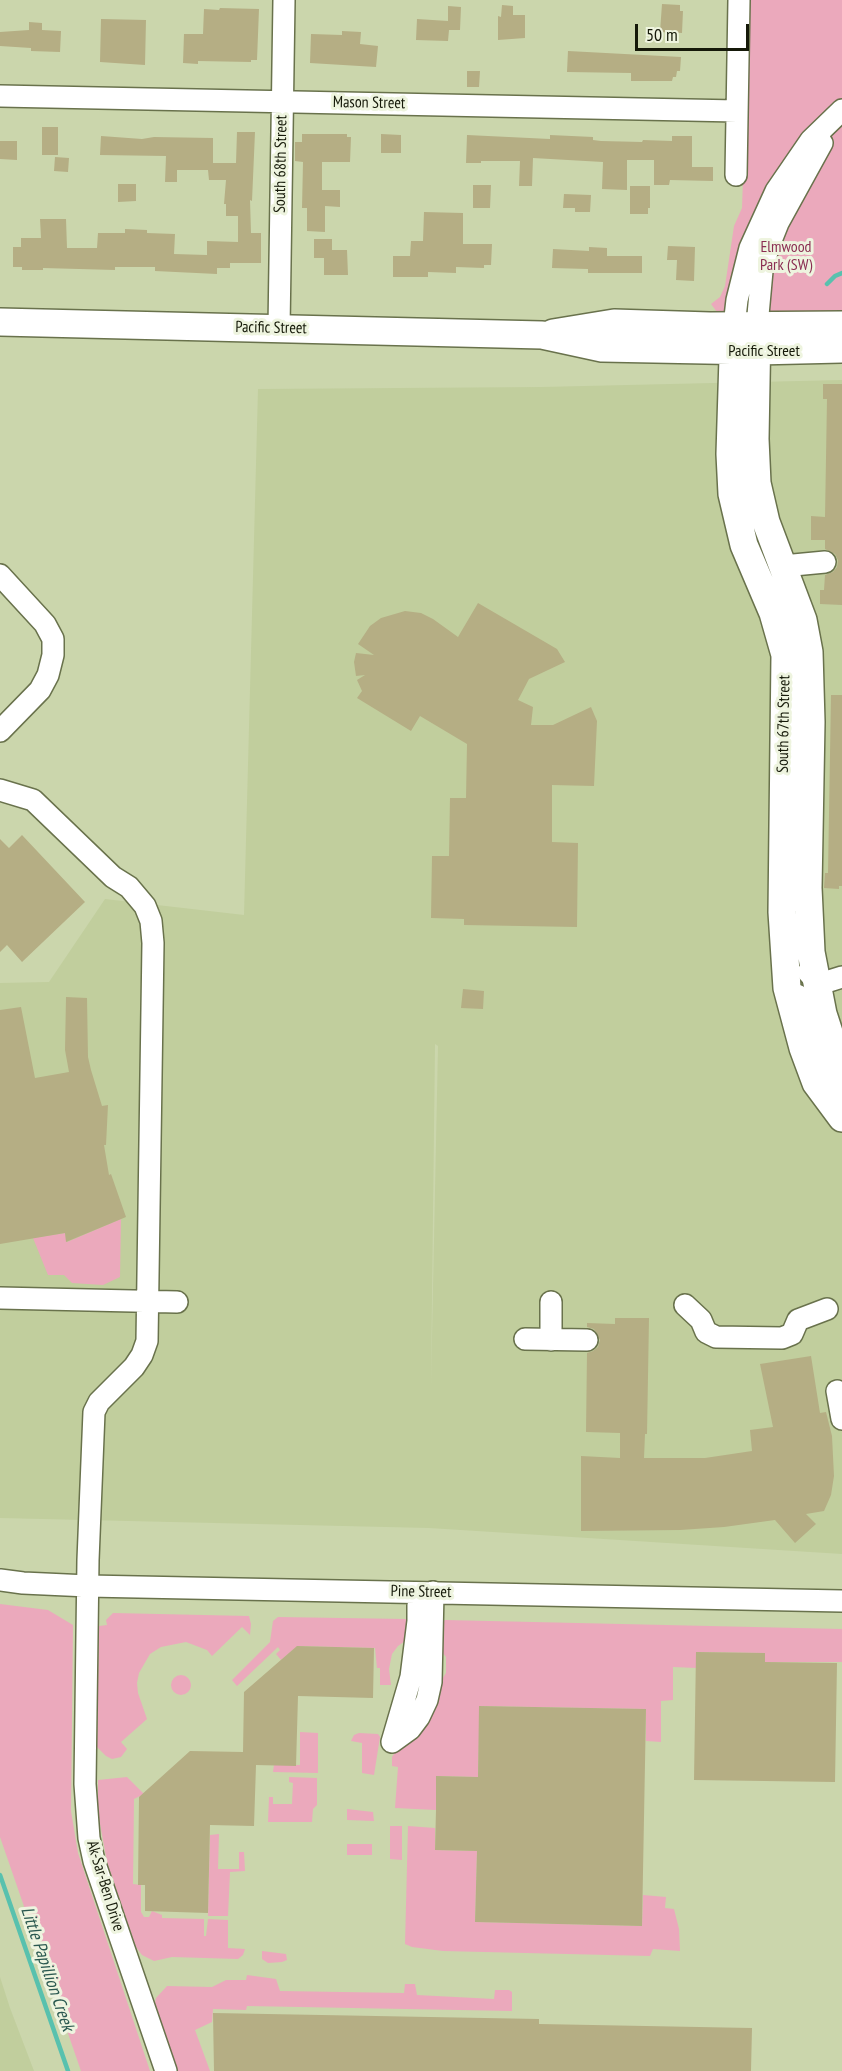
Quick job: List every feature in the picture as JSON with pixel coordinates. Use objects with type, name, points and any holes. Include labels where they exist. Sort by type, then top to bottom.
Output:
[{"type":"main road","name":"Pacific Street","points":[[0,322],[543,335],[602,348],[745,339],[842,325]]},
{"type":"main road","name":"Pacific Street","points":[[745,339],[842,349]]},
{"type":"main road","name":"South 67th Street","points":[[745,339],[757,483],[762,509],[787,575],[805,630],[809,652],[810,952],[823,1014],[842,1072]]},
{"type":"main road","name":"South 67th Street","points":[[745,339],[730,454],[732,494],[744,544],[773,613],[784,655],[782,912],[788,988],[802,1048],[816,1083],[842,1118]]},
{"type":"main road","points":[[762,586],[778,599],[801,669],[810,687]]},
{"type":"street","name":"South 68th Street","points":[[279,328],[284,0]]},
{"type":"street","points":[[736,175],[739,0]]},
{"type":"street","name":"Mason Street","points":[[0,96],[737,111]]},
{"type":"street","points":[[745,339],[762,271],[778,223],[842,111]]},
{"type":"street","points":[[787,575],[805,577],[825,569]]},
{"type":"street","points":[[0,575],[45,624],[53,639],[48,675],[40,690],[0,731]]},
{"type":"street","points":[[783,787],[789,812],[792,933],[796,952],[803,966],[816,981],[826,982],[842,977]]},
{"type":"street","name":"Ak-Sar-Ben Drive","points":[[0,790],[33,800],[113,877],[129,887],[145,906],[152,921],[147,1341],[134,1367],[99,1402],[94,1412],[85,1784],[89,1838],[94,1861],[166,2071]]},
{"type":"street","points":[[788,988],[802,998],[824,1066],[837,1093],[842,1096]]},
{"type":"street","points":[[0,1298],[177,1302]]},
{"type":"street","points":[[551,1302],[551,1340]]},
{"type":"street","points":[[685,1305],[701,1320],[706,1332],[716,1337],[782,1338],[792,1334],[798,1320],[827,1309]]},
{"type":"street","points":[[525,1339],[587,1340]]},
{"type":"street","points":[[837,1391],[842,1419]]},
{"type":"street","name":"Pine Street","points":[[0,1580],[88,1586],[842,1601]]},
{"type":"street","points":[[425,1592],[431,1682],[427,1700],[419,1717],[410,1729],[392,1742],[411,1677],[418,1621],[425,1592]]},
{"type":"shaded area","points":[[842,380],[842,1554],[429,1528],[0,1518],[0,983],[49,982],[105,899],[244,915],[258,389],[541,387]],"holes":[[[435,1044],[438,1046],[431,1385]]]},
{"type":"shaded area","points":[[0,1977],[10,2008],[34,2071],[0,2071]]},
{"type":"green space","name":"Elmwood Park (SW)","points":[[749,0],[842,0],[842,314],[717,312],[711,304],[720,297],[725,286],[734,226],[742,208]]},
{"type":"green space","points":[[121,1219],[120,1277],[103,1285],[72,1283],[64,1275],[48,1275],[33,1238],[65,1233],[67,1242]]},
{"type":"green space","points":[[0,1604],[48,1610],[73,1625],[71,1811],[78,1853],[150,2071],[81,2071],[0,1837]]},
{"type":"green space","points":[[113,1613],[249,1616],[251,1624],[250,1635],[242,1627],[212,1656],[207,1650],[186,1642],[161,1647],[150,1654],[139,1673],[137,1683],[147,1719],[121,1742],[127,1749],[121,1757],[112,1759],[97,1747],[99,1626],[107,1625],[106,1620]]},
{"type":"green space","points":[[278,1617],[406,1619],[409,1623],[408,1639],[392,1654],[389,1669],[391,1685],[380,1685],[380,1668],[377,1668],[375,1648],[298,1646],[281,1660],[276,1654],[280,1650],[278,1647],[237,1686],[232,1680],[270,1642],[273,1621]]},
{"type":"green space","points":[[445,1620],[842,1629],[842,1662],[765,1662],[765,1653],[696,1652],[696,1668],[673,1667],[673,1700],[661,1701],[661,1742],[646,1741],[646,1709],[480,1706],[478,1777],[437,1776],[436,1810],[395,1808],[398,1767],[392,1766],[392,1757],[446,1673],[446,1657],[438,1647],[441,1623]]},
{"type":"green space","points":[[177,1675],[185,1675],[191,1681],[191,1689],[185,1695],[177,1695],[171,1689],[171,1681]]},
{"type":"green space","points":[[300,1732],[318,1733],[318,1773],[273,1772],[274,1765],[300,1765]]},
{"type":"green space","points":[[378,1734],[380,1737],[374,1775],[362,1773],[362,1743],[351,1741],[354,1735]]},
{"type":"green space","points":[[127,1777],[144,1794],[134,1799],[133,1884],[141,1885],[141,1912],[144,1917],[149,1917],[152,1911],[162,1915],[162,1918],[204,1919],[204,1936],[206,1936],[208,1919],[228,1920],[228,1948],[245,1949],[243,1955],[238,1959],[172,1957],[154,1961],[142,1955],[136,1947],[107,1862],[98,1813],[98,1780]]},
{"type":"green space","points":[[289,1777],[317,1778],[317,1805],[313,1809],[312,1822],[268,1822],[269,1797],[273,1797],[273,1804],[292,1804],[293,1783],[289,1782]]},
{"type":"green space","points":[[347,1809],[373,1812],[374,1821],[347,1820]]},
{"type":"green space","points":[[390,1826],[402,1826],[402,1860],[390,1859]]},
{"type":"green space","points":[[408,1826],[435,1828],[435,1850],[477,1851],[475,1922],[642,1926],[643,1895],[666,1897],[665,1908],[674,1909],[679,1929],[680,1951],[653,1949],[650,1956],[443,1951],[405,1944]]},
{"type":"green space","points":[[219,1834],[218,1869],[239,1869],[239,1852],[244,1852],[245,1871],[230,1872],[228,1916],[208,1916],[210,1835]]},
{"type":"green space","points":[[347,1844],[372,1844],[372,1855],[347,1855]]},
{"type":"green space","points":[[262,1951],[286,1954],[287,1960],[268,1963],[262,1959]]},
{"type":"green space","points":[[247,1975],[276,1979],[280,1991],[404,1993],[405,1984],[415,1984],[417,1995],[494,1999],[495,1990],[509,1990],[512,1992],[512,2011],[247,2006],[246,2010],[213,2009],[212,2022],[195,2030],[210,2071],[177,2071],[155,2003],[156,1998],[167,1986],[212,1987],[226,1980],[246,1980]]},
{"type":"building","points":[[662,4],[680,5],[680,11],[683,11],[682,33],[660,32]]},
{"type":"building","points":[[502,5],[513,6],[513,15],[525,15],[525,38],[498,40],[498,16],[501,17]]},
{"type":"building","points":[[448,6],[461,7],[460,30],[449,30],[448,41],[416,40],[417,19],[448,21]]},
{"type":"building","points":[[220,8],[259,9],[257,60],[183,63],[184,34],[203,34],[204,9],[219,10]]},
{"type":"building","points":[[101,19],[146,20],[145,65],[100,62]]},
{"type":"building","points":[[29,22],[42,23],[42,30],[61,31],[60,52],[31,51],[31,48],[0,46],[0,32],[29,30]]},
{"type":"building","points":[[342,31],[361,32],[360,44],[378,46],[376,67],[310,63],[311,34],[342,35]]},
{"type":"building","points":[[568,51],[681,57],[680,71],[677,71],[672,81],[631,81],[631,73],[567,72]]},
{"type":"building","points":[[467,71],[480,71],[479,87],[467,87]]},
{"type":"building","points":[[42,127],[58,127],[58,155],[42,155]]},
{"type":"building","points":[[237,132],[255,132],[252,201],[250,200],[251,233],[261,233],[261,263],[230,263],[230,268],[217,268],[217,274],[155,271],[155,267],[115,267],[115,270],[43,268],[43,270],[22,270],[22,267],[13,267],[13,247],[21,247],[21,238],[41,238],[40,219],[66,219],[67,248],[97,248],[98,233],[125,233],[125,229],[175,234],[174,254],[207,255],[207,241],[238,242],[238,216],[226,216],[226,204],[224,204],[226,180],[209,180],[208,170],[177,170],[177,182],[165,182],[166,156],[100,155],[101,136],[142,139],[154,137],[213,138],[213,163],[236,163]]},
{"type":"building","points":[[302,134],[347,134],[347,137],[351,137],[350,162],[322,162],[322,190],[340,190],[340,207],[325,206],[325,232],[307,231],[307,208],[302,208],[303,162],[295,161],[295,142],[302,142]]},
{"type":"building","points":[[381,134],[401,135],[401,153],[381,153]]},
{"type":"building","points":[[467,135],[550,139],[550,135],[593,137],[593,140],[601,141],[642,142],[643,140],[672,141],[672,136],[692,136],[692,167],[713,167],[713,181],[670,180],[669,185],[654,185],[654,160],[627,160],[627,190],[602,189],[603,162],[533,158],[532,186],[519,186],[520,161],[466,163]]},
{"type":"building","points":[[0,141],[17,141],[17,160],[0,159]]},
{"type":"building","points":[[55,157],[69,158],[68,172],[54,171]]},
{"type":"building","points":[[118,184],[136,184],[136,201],[118,202]]},
{"type":"building","points":[[473,185],[491,185],[490,208],[473,208]]},
{"type":"building","points":[[630,186],[650,186],[648,214],[630,214]]},
{"type":"building","points":[[564,194],[591,195],[590,212],[575,212],[575,208],[563,208]]},
{"type":"building","points":[[424,212],[463,213],[463,244],[492,244],[491,265],[484,265],[484,268],[456,267],[456,273],[428,272],[428,277],[393,277],[393,256],[410,256],[411,241],[423,241]]},
{"type":"building","points":[[314,239],[332,239],[332,250],[347,250],[348,275],[324,275],[324,258],[314,258]]},
{"type":"building","points":[[668,246],[695,247],[694,281],[676,280],[677,260],[667,260]]},
{"type":"building","points":[[589,247],[607,248],[607,256],[642,256],[642,273],[588,273],[588,269],[552,268],[553,249],[589,251]]},
{"type":"building","points":[[823,384],[842,384],[842,605],[820,604],[820,590],[824,590],[825,575],[833,572],[838,560],[835,554],[825,549],[825,540],[811,540],[811,516],[825,517],[827,399],[823,399]]},
{"type":"building","points":[[478,603],[557,649],[565,662],[529,679],[518,700],[533,707],[531,725],[553,725],[591,707],[597,721],[594,786],[552,785],[552,842],[578,843],[577,927],[464,925],[464,919],[431,918],[432,856],[449,856],[450,798],[466,798],[467,744],[420,716],[411,731],[357,698],[362,691],[357,680],[365,675],[356,676],[354,662],[356,653],[374,655],[358,644],[370,626],[381,618],[405,611],[421,613],[458,637]]},
{"type":"building","points":[[831,695],[842,695],[842,886],[839,886],[839,889],[824,888],[825,873],[828,873]]},
{"type":"building","points":[[22,835],[85,902],[22,962],[7,945],[0,952],[0,839],[9,848]]},
{"type":"building","points":[[463,989],[484,991],[483,1009],[461,1008]]},
{"type":"building","points":[[66,997],[87,998],[88,1057],[102,1106],[108,1105],[106,1145],[104,1145],[109,1175],[111,1174],[126,1217],[66,1242],[65,1233],[0,1244],[0,1010],[21,1007],[35,1078],[69,1072],[65,1050]]},
{"type":"building","points":[[615,1318],[649,1318],[647,1434],[645,1434],[644,1458],[705,1458],[752,1451],[750,1430],[773,1427],[760,1364],[811,1356],[820,1413],[826,1412],[832,1436],[834,1476],[831,1495],[824,1511],[806,1514],[816,1524],[795,1543],[775,1520],[680,1530],[581,1531],[581,1456],[620,1458],[620,1433],[586,1432],[587,1353],[598,1347],[600,1340],[594,1329],[587,1327],[587,1323],[615,1324]]},
{"type":"building","points":[[297,1646],[374,1648],[373,1698],[298,1696],[296,1766],[256,1765],[254,1826],[210,1825],[208,1913],[145,1911],[145,1885],[138,1885],[139,1797],[190,1751],[243,1752],[244,1692]]},
{"type":"building","points":[[696,1652],[765,1653],[765,1662],[837,1663],[835,1782],[694,1780]]},
{"type":"building","points":[[479,1706],[646,1709],[642,1926],[475,1922],[477,1851],[435,1850],[436,1776],[478,1777]]},
{"type":"building","points":[[213,2013],[539,2019],[539,2024],[752,2028],[751,2071],[214,2071]]},
{"type":"waterway","points":[[827,284],[842,273]]},
{"type":"waterway","name":"Little Papillion Creek","points":[[0,1875],[68,2071]]}]
